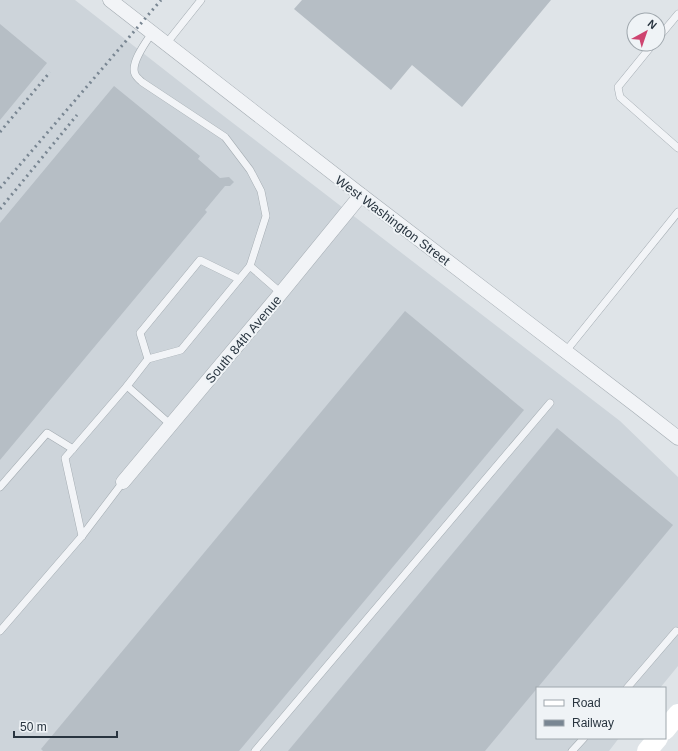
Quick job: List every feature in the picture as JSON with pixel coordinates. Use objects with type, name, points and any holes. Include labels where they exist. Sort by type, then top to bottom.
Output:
[{"type":"main road","points":[[666,729],[678,714]]},
{"type":"main road","points":[[647,751],[657,739]]},
{"type":"street","name":"West Washington Street","points":[[118,2],[166,44],[678,438]]},
{"type":"street","name":"South 84th Avenue","points":[[123,482],[361,195]]},
{"type":"lane","points":[[166,44],[201,0]]},
{"type":"lane","points":[[666,28],[678,14]]},
{"type":"lane","points":[[82,536],[65,458],[127,386],[148,359],[181,350],[250,266],[266,216],[261,191],[250,170],[225,138],[142,82],[135,74],[135,66],[138,57],[152,33]]},
{"type":"lane","points":[[646,52],[618,87],[620,97],[678,148]]},
{"type":"lane","points":[[566,351],[678,212]]},
{"type":"lane","points":[[148,359],[140,333],[200,260],[238,279]]},
{"type":"lane","points":[[250,266],[281,293]]},
{"type":"lane","points":[[127,386],[171,425]]},
{"type":"lane","points":[[255,751],[550,403]]},
{"type":"lane","points":[[0,487],[48,433],[73,449]]},
{"type":"lane","points":[[0,631],[82,536],[123,482]]},
{"type":"lane","points":[[628,687],[676,631]]},
{"type":"lane","points":[[572,751],[583,739]]},
{"type":"shaded area","points":[[0,0],[75,0],[620,421],[678,477],[678,666],[661,687],[536,687],[536,739],[618,739],[609,751],[0,751]]},
{"type":"building","points":[[302,0],[551,0],[462,107],[412,65],[391,90],[294,9]]},
{"type":"building","points":[[0,24],[47,63],[0,120]]},
{"type":"building","points":[[114,86],[200,156],[198,159],[220,178],[229,177],[234,182],[230,186],[225,186],[205,210],[207,212],[0,460],[0,223]]},
{"type":"building","points":[[405,311],[524,410],[239,751],[43,751],[41,749]]},
{"type":"building","points":[[557,428],[673,525],[538,687],[536,687],[536,690],[485,751],[288,751]]},
{"type":"railway","points":[[0,188],[161,0]]},
{"type":"railway","points":[[0,132],[50,72]]},
{"type":"railway","points":[[0,209],[77,115]]}]
